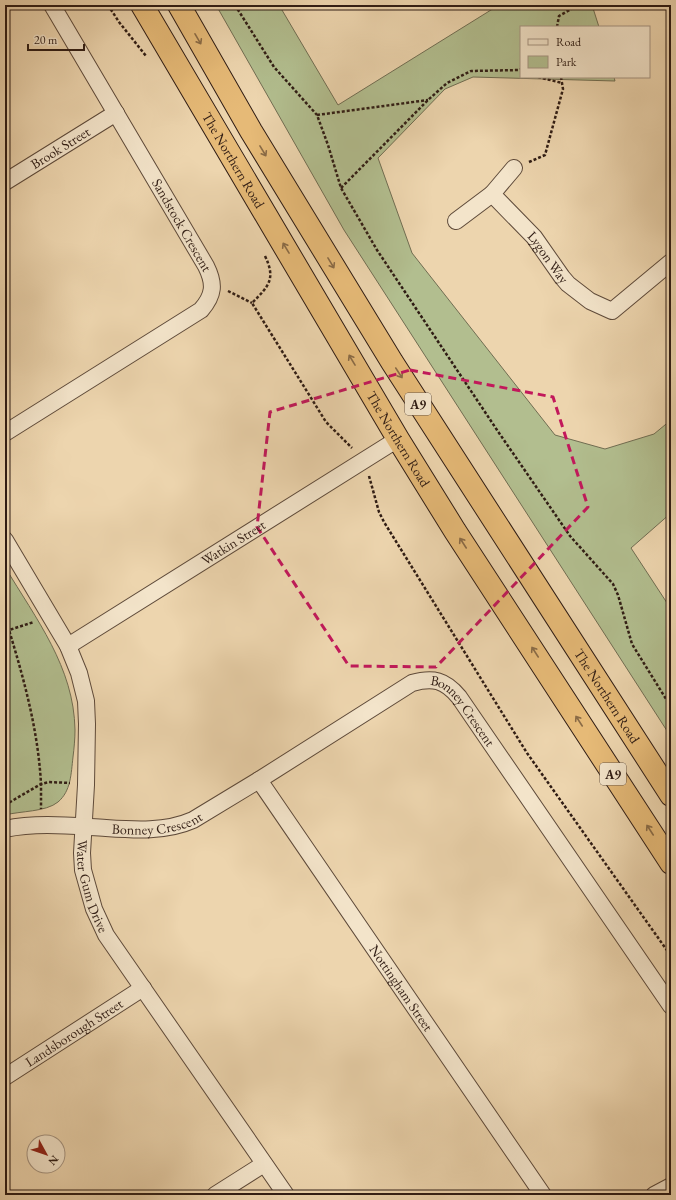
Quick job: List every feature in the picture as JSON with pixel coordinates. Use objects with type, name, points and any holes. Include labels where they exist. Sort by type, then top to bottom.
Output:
[{"type":"highway","name":"The Northern Road","points":[[142,5],[398,439],[671,863]]},
{"type":"highway","name":"The Northern Road","points":[[179,5],[251,131],[392,362],[671,795]]},
{"type":"street","name":"Sandstock Crescent","points":[[5,433],[201,310],[207,303],[213,284],[206,266],[52,5]]},
{"type":"street","name":"Brook Street","points":[[5,182],[116,113]]},
{"type":"street","points":[[456,221],[492,194],[514,168]]},
{"type":"street","name":"Lygon Way","points":[[492,194],[534,237],[568,284],[590,301],[612,311],[671,262]]},
{"type":"street","name":"Watkin Street","points":[[68,646],[398,439]]},
{"type":"street","name":"Water Gum Drive","points":[[5,540],[68,646],[79,673],[86,701],[87,761],[82,853],[83,870],[94,909],[106,935],[286,1195]]},
{"type":"street","name":"Bonney Crescent","points":[[5,829],[41,825],[151,829],[182,825],[260,780],[412,683],[424,680],[436,680],[447,685],[459,697],[671,1006]]},
{"type":"street","name":"Nottingham Street","points":[[260,780],[543,1195]]},
{"type":"street","name":"Landsborough Street","points":[[5,1077],[143,988]]},
{"type":"street","points":[[215,1195],[264,1164]]},
{"type":"street","points":[[654,1195],[671,1186]]},
{"type":"path","points":[[108,5],[119,22],[150,61]]},
{"type":"path","points":[[235,5],[274,67],[317,115],[341,188],[381,256],[496,430],[570,536],[613,584],[618,595],[632,644],[671,707]]},
{"type":"path","points":[[558,26],[559,16],[578,5]]},
{"type":"path","points":[[341,188],[428,100],[447,83],[471,71],[520,69]]},
{"type":"path","points":[[512,70],[520,72]]},
{"type":"path","points":[[542,78],[562,83]]},
{"type":"path","points":[[514,168],[545,155],[563,89],[561,78]]},
{"type":"path","points":[[317,115],[428,100]]},
{"type":"path","points":[[252,303],[267,286],[271,276],[269,267],[261,251]]},
{"type":"path","points":[[226,290],[252,303],[326,422],[354,452]]},
{"type":"path","points":[[368,475],[371,479],[379,512],[384,522],[527,753],[671,956]]},
{"type":"path","points":[[5,618],[24,678],[30,703],[41,784],[41,810]]},
{"type":"path","points":[[9,630],[33,623],[40,619]]},
{"type":"path","points":[[5,653],[9,630]]},
{"type":"path","points":[[5,805],[41,784],[49,782],[70,784]]},
{"type":"highlighted area","points":[[410,370],[553,397],[588,507],[436,667],[349,666],[257,527],[270,412]]},
{"type":"green space","points":[[216,5],[279,5],[338,105],[499,5],[592,5],[599,26],[520,26],[520,78],[614,78],[615,81],[473,77],[445,89],[378,158],[412,253],[555,435],[605,449],[654,434],[671,420],[671,513],[631,548],[671,609],[671,737],[344,230]]},
{"type":"green space","points":[[5,567],[41,625],[61,664],[73,707],[75,730],[71,776],[66,793],[62,798],[47,808],[5,815]]}]
